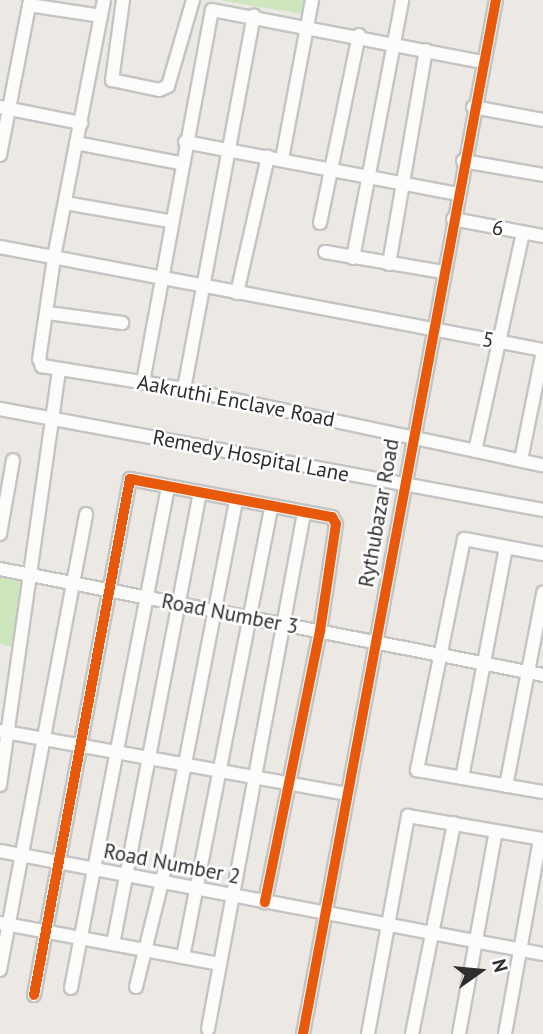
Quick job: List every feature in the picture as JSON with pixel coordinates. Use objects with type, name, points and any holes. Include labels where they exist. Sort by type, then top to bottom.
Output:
[{"type":"street","points":[[0,785],[5,732],[31,576],[50,418],[59,370],[39,362],[54,258],[104,0]]},
{"type":"street","points":[[123,0],[112,80],[159,90],[168,86],[193,0]]},
{"type":"street","points":[[282,159],[312,0]]},
{"type":"street","points":[[353,258],[402,0]]},
{"type":"street","name":"Rythubazar Road","points":[[303,1034],[481,62],[496,0]]},
{"type":"street","points":[[0,155],[4,108],[29,2],[101,16]]},
{"type":"street","points":[[143,382],[169,221],[209,13],[217,10],[254,16],[359,35],[481,62]]},
{"type":"street","points":[[184,389],[232,150],[254,16]]},
{"type":"street","points":[[320,223],[359,35]]},
{"type":"street","points":[[389,264],[426,50]]},
{"type":"street","points":[[473,107],[542,120],[543,106]]},
{"type":"street","points":[[4,108],[81,123]]},
{"type":"street","points":[[184,142],[457,194]]},
{"type":"street","points":[[76,143],[180,163]]},
{"type":"street","points":[[237,293],[268,156]]},
{"type":"street","points":[[463,161],[543,175]]},
{"type":"street","points":[[65,204],[169,221]]},
{"type":"street","name":"6","points":[[453,219],[543,236]]},
{"type":"street","points":[[475,451],[523,233]]},
{"type":"street","name":"5","points":[[0,247],[543,350]]},
{"type":"street","points":[[325,252],[443,272]]},
{"type":"street","points":[[48,313],[122,323]]},
{"type":"street","points":[[521,460],[543,350]]},
{"type":"street","name":"Aakruthi Enclave Road","points":[[59,370],[184,389],[543,465]]},
{"type":"street","name":"Remedy Hospital Lane","points":[[0,409],[543,510]]},
{"type":"street","points":[[0,534],[13,460]]},
{"type":"street","points":[[34,995],[130,479],[332,517],[336,524],[320,631],[265,902]]},
{"type":"street","points":[[71,988],[168,487]]},
{"type":"street","points":[[114,944],[200,494]]},
{"type":"street","points":[[136,987],[162,882],[186,766],[236,501]]},
{"type":"street","points":[[183,957],[271,507]]},
{"type":"street","points":[[0,970],[5,923],[23,856],[46,740],[86,513]]},
{"type":"street","points":[[208,1029],[304,513]]},
{"type":"street","points":[[543,554],[464,539],[416,771],[543,792]]},
{"type":"street","points":[[462,778],[506,547]]},
{"type":"street","name":"Road Number 3","points":[[0,569],[543,675]]},
{"type":"street","points":[[506,786],[543,593]]},
{"type":"street","points":[[5,732],[150,761],[347,794]]},
{"type":"street","points":[[368,1034],[408,816],[542,839],[505,1034]]},
{"type":"street","points":[[412,1034],[454,823]]},
{"type":"street","points":[[459,1034],[496,831]]},
{"type":"street","name":"Road Number 2","points":[[0,851],[543,954]]},
{"type":"street","points":[[5,923],[220,964]]},
{"type":"green space","points":[[219,0],[305,0],[302,14]]},
{"type":"green space","points":[[0,575],[32,580],[21,649],[0,644]]},
{"type":"cycle path","points":[[303,1034],[496,0]]},
{"type":"cycle path","points":[[34,995],[130,479],[332,517],[336,524],[320,631],[265,902]]}]
